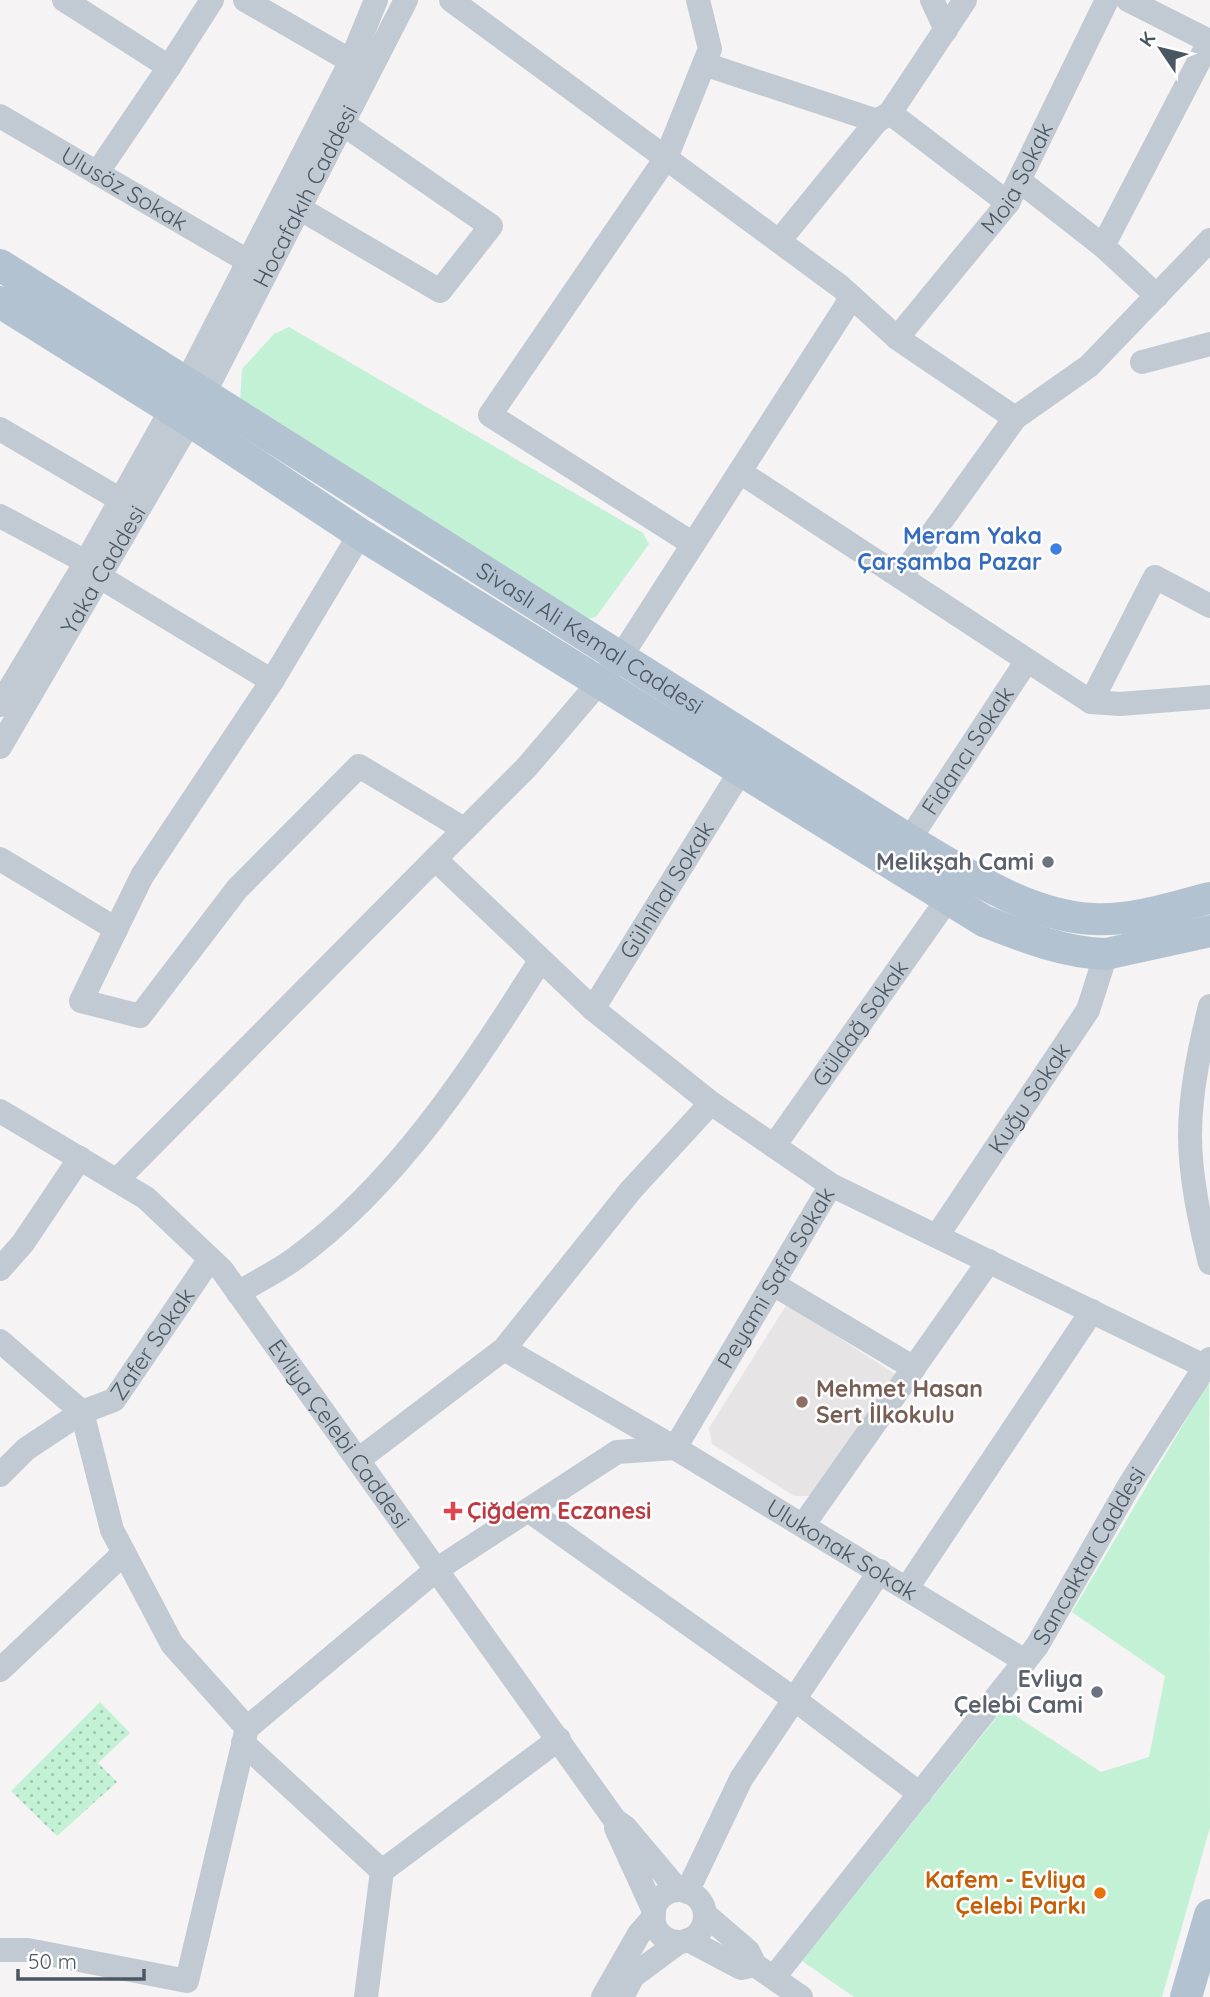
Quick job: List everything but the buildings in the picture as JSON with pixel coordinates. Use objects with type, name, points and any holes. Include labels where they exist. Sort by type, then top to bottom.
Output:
[{"type":"main road","name":"Sivaslı Ali Kemal Caddesi","points":[[0,265],[188,402],[360,534],[984,921],[1026,938],[1089,953],[1106,954],[1210,930]]},
{"type":"main road","name":"Sivaslı Ali Kemal Caddesi","points":[[0,302],[188,402],[620,658],[909,840],[971,876],[1038,909],[1094,919],[1149,914],[1210,898]]},
{"type":"main road","points":[[1186,1997],[1210,1915]]},
{"type":"main road","points":[[1207,1997],[1210,1986]]},
{"type":"street","points":[[64,0],[169,67]]},
{"type":"street","points":[[97,173],[212,0]]},
{"type":"street","points":[[245,0],[351,61]]},
{"type":"street","name":"Hocafakıh Caddesi","points":[[188,402],[246,260],[351,61],[376,0]]},
{"type":"street","name":"Hocafakıh Caddesi","points":[[188,402],[299,208],[406,0]]},
{"type":"street","points":[[451,0],[779,241],[852,297],[897,338],[1015,418]]},
{"type":"street","points":[[693,544],[489,415],[666,158],[710,49],[698,0]]},
{"type":"street","points":[[932,0],[946,30]]},
{"type":"street","points":[[779,241],[884,117],[965,0]]},
{"type":"street","name":"Moia Sokak","points":[[897,338],[1014,193],[1107,0]]},
{"type":"street","points":[[1103,246],[1210,40],[1128,0]]},
{"type":"street","points":[[704,64],[884,117],[1103,246],[1157,296]]},
{"type":"street","name":"Ulusöz Sokak","points":[[0,116],[246,260]]},
{"type":"street","points":[[299,208],[440,291],[491,226],[343,124]]},
{"type":"street","points":[[901,577],[1015,418],[1089,366],[1210,240]]},
{"type":"street","points":[[117,1180],[526,768],[601,684],[852,297]]},
{"type":"street","points":[[1142,362],[1210,344]]},
{"type":"street","name":"Yaka Caddesi","points":[[0,705],[93,569],[121,500],[188,402]]},
{"type":"street","name":"Yaka Caddesi","points":[[0,747],[93,569],[188,402]]},
{"type":"street","points":[[0,429],[121,500]]},
{"type":"street","points":[[740,472],[1026,662],[1091,702],[1120,704],[1210,698]]},
{"type":"street","points":[[0,516],[93,569],[272,681]]},
{"type":"street","points":[[360,534],[272,681],[142,876],[81,1001],[140,1016],[237,889],[359,766],[464,829]]},
{"type":"street","points":[[1091,702],[1155,577],[1210,606]]},
{"type":"street","name":"Fidancı Sokak","points":[[909,840],[1026,662]]},
{"type":"street","name":"Gülnihal Sokak","points":[[593,1009],[740,772]]},
{"type":"street","points":[[0,859],[116,929]]},
{"type":"street","name":"Peyami Safa Sokak","points":[[435,859],[593,1009],[712,1103],[831,1185],[773,1284],[666,1448]]},
{"type":"street","name":"Güldağ Sokak","points":[[774,1146],[947,900]]},
{"type":"street","name":"Kuğu Sokak","points":[[937,1236],[1088,1010],[1106,954]]},
{"type":"street","points":[[238,1293],[293,1260],[362,1201],[430,1121],[499,1025],[540,961]]},
{"type":"street","points":[[1210,1006],[1199,1051],[1190,1135],[1198,1215],[1210,1263]]},
{"type":"street","points":[[358,1460],[504,1349],[631,1190],[712,1103]]},
{"type":"street","name":"Evliya Çelebi Caddesi","points":[[0,1111],[146,1198],[210,1259],[238,1293],[615,1820],[625,1827],[682,1891]]},
{"type":"street","points":[[0,1269],[23,1243],[80,1158]]},
{"type":"street","points":[[831,1185],[1208,1363]]},
{"type":"street","name":"Zafer Sokak","points":[[0,1475],[26,1449],[82,1412],[114,1400],[210,1259]]},
{"type":"street","points":[[804,1524],[989,1261]]},
{"type":"street","points":[[773,1284],[914,1368]]},
{"type":"street","points":[[907,1588],[1093,1311]]},
{"type":"street","points":[[0,1341],[82,1412],[112,1530],[172,1644],[245,1735],[382,1871]]},
{"type":"street","name":"Ulukonak Sokak","points":[[504,1349],[666,1448],[804,1524],[1025,1661]]},
{"type":"street","name":"Sancaktar Caddesi","points":[[764,1971],[920,1794],[1037,1646],[1130,1484],[1208,1363]]},
{"type":"street","points":[[0,1950],[28,1950],[187,1989],[245,1735],[436,1570],[617,1452],[666,1448]]},
{"type":"street","points":[[528,1510],[794,1699],[920,1794]]},
{"type":"street","points":[[0,1670],[124,1553]]},
{"type":"street","points":[[603,1997],[662,1897],[682,1891],[741,1779],[880,1571]]},
{"type":"street","points":[[366,1997],[382,1871],[559,1739]]},
{"type":"street","name":"Evliya Çelebi Caddesi","points":[[615,1820],[617,1832],[654,1914]]},
{"type":"street","points":[[682,1891],[700,1901],[705,1914],[748,1951],[764,1971],[801,1997]]},
{"type":"street","points":[[654,1914],[661,1934],[684,1941],[741,1968],[764,1971]]},
{"type":"street","points":[[622,1997],[633,1976],[703,1926],[705,1914]]},
{"type":"shaded area","name":"Mehmet Hasan Sert İlkokulu","points":[[787,1304],[898,1376],[809,1496],[794,1496],[712,1444],[709,1428]]},
{"type":"green space","points":[[289,327],[643,533],[649,544],[596,617],[581,620],[240,402],[242,369],[274,334]]},
{"type":"green space","points":[[1209,1381],[1210,1827],[1162,1997],[854,1997],[802,1961],[1004,1708],[1101,1772],[1149,1757],[1165,1676],[1072,1612]]},
{"type":"green space","points":[[100,1702],[130,1733],[98,1763],[117,1782],[57,1836],[11,1791]]},
{"type":"place","name":"Meram Yaka Çarşamba Pazar","points":[[1056,549]]},
{"type":"place","name":"Melikşah Cami","points":[[1048,862]]},
{"type":"place","name":"Mehmet Hasan Sert İlkokulu","points":[[802,1402]]},
{"type":"place","name":"Çiğdem Eczanesi","points":[[453,1511]]},
{"type":"place","name":"Evliya Çelebi Cami","points":[[1097,1692]]},
{"type":"place","name":"Kafem - Evliya Çelebi Parkı","points":[[1100,1893]]}]
